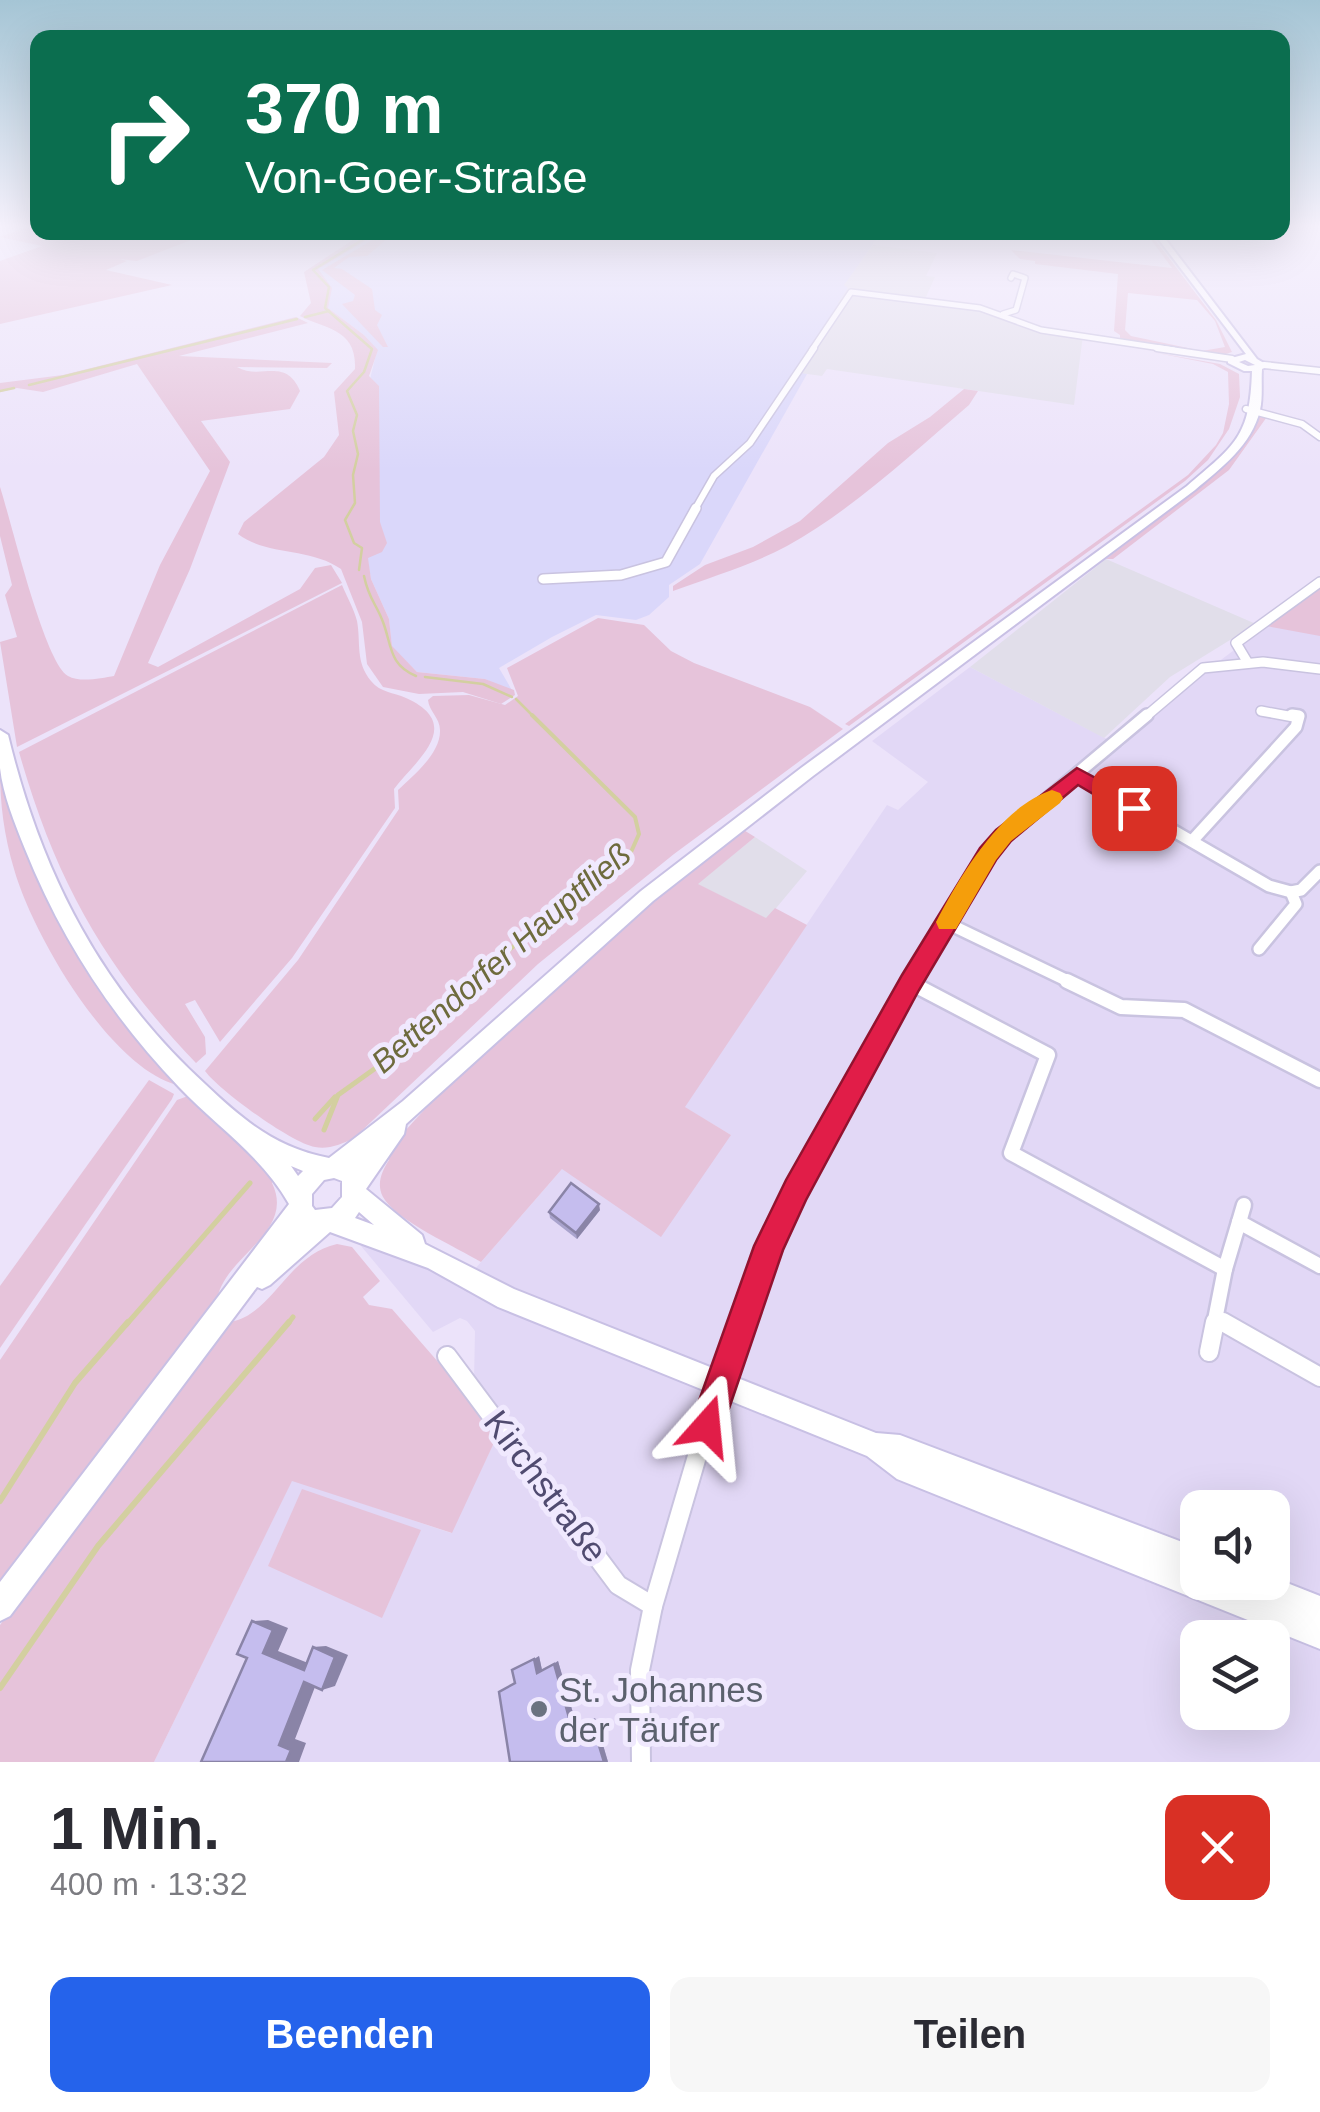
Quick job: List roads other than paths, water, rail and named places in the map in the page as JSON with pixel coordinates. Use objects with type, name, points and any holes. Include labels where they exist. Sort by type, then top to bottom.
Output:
[{"type":"street","points":[[543,579],[620,575],[666,562],[714,476],[750,443],[840,306]]},
{"type":"street","points":[[949,306],[1003,314],[1041,330],[1236,361],[1320,370]]},
{"type":"street","points":[[1003,314],[1017,306]]},
{"type":"street","points":[[313,1213],[307,1180],[410,1108],[648,896],[808,772],[1176,500],[1232,453],[1250,409],[1258,364],[1214,306]]},
{"type":"street","points":[[1225,320],[1250,409]]},
{"type":"street","points":[[1250,409],[1302,424],[1320,438]]},
{"type":"street","points":[[1248,663],[1236,643],[1320,582]]},
{"type":"street","points":[[641,1762],[640,1670],[654,1606],[722,1381],[769,1246],[910,983],[988,854],[1004,836],[1203,668],[1248,663],[1320,669]]},
{"type":"street","points":[[1192,841],[1296,727],[1298,716],[1261,711]]},
{"type":"street","points":[[0,736],[25,831],[55,903],[92,968],[188,1083],[257,1142],[313,1213],[434,1259],[506,1298],[722,1381],[876,1446],[907,1469],[1320,1634]]},
{"type":"street","points":[[1077,775],[1270,886],[1291,892],[1301,890],[1320,871]]},
{"type":"street","points":[[1259,949],[1296,904],[1291,892]]},
{"type":"street","points":[[947,923],[1120,1007],[1184,1010],[1320,1080]]},
{"type":"street","points":[[910,983],[1048,1055],[1011,1153],[1226,1269]]},
{"type":"street","points":[[0,1606],[226,1312],[313,1213],[349,1208],[356,1189],[410,1108]]},
{"type":"street","points":[[257,1142],[329,1168],[346,1170],[356,1189],[434,1259]]},
{"type":"street","points":[[1209,1352],[1244,1204]]},
{"type":"street","points":[[1239,1222],[1320,1266]]},
{"type":"street","points":[[1216,1318],[1320,1377]]},
{"type":"street","name":"Kirchstraße","points":[[448,1356],[618,1584],[654,1606]]},
{"type":"street","points":[[876,1446],[900,1448],[1180,1555]]},
{"type":"street","points":[[1290,1598],[1320,1611]]},
{"type":"waterway","points":[[325,306],[329,311]]},
{"type":"waterway","points":[[305,317],[329,311]]},
{"type":"waterway","name":"Bettendorfer Hauptfließ","points":[[329,311],[372,349],[364,372],[347,391],[357,415],[353,431],[358,454],[353,475],[355,503],[345,520],[354,543],[362,548],[359,570]]},
{"type":"waterway","points":[[29,385],[297,319]]},
{"type":"waterway","points":[[0,391],[14,388]]},
{"type":"waterway","name":"Bettendorfer Hauptfließ","points":[[364,576],[396,660],[416,676]]},
{"type":"waterway","name":"Bettendorfer Hauptfließ","points":[[425,677],[483,684],[512,697]]},
{"type":"waterway","name":"Bettendorfer Hauptfließ","points":[[516,699],[532,715]]},
{"type":"waterway","name":"Bettendorfer Hauptfließ","points":[[468,983],[631,852],[639,834],[635,817],[532,715]]},
{"type":"waterway","name":"Bettendorfer Hauptfließ","points":[[532,715],[535,718]]},
{"type":"waterway","name":"Bettendorfer Hauptfließ","points":[[324,1130],[338,1095],[398,1052],[431,1015],[471,981]]},
{"type":"waterway","points":[[315,1119],[335,1097]]},
{"type":"waterway","points":[[126,1325],[250,1183]]},
{"type":"waterway","name":"Bettendorfer Hauptfließ","points":[[287,1325],[293,1317]]},
{"type":"waterway","points":[[0,1501],[75,1383],[128,1322]]},
{"type":"waterway","name":"Bettendorfer Hauptfließ","points":[[0,1688],[98,1546],[289,1322]]},
{"type":"place","name":"St. Johannes der Täufer","points":[[539,1709]]}]
